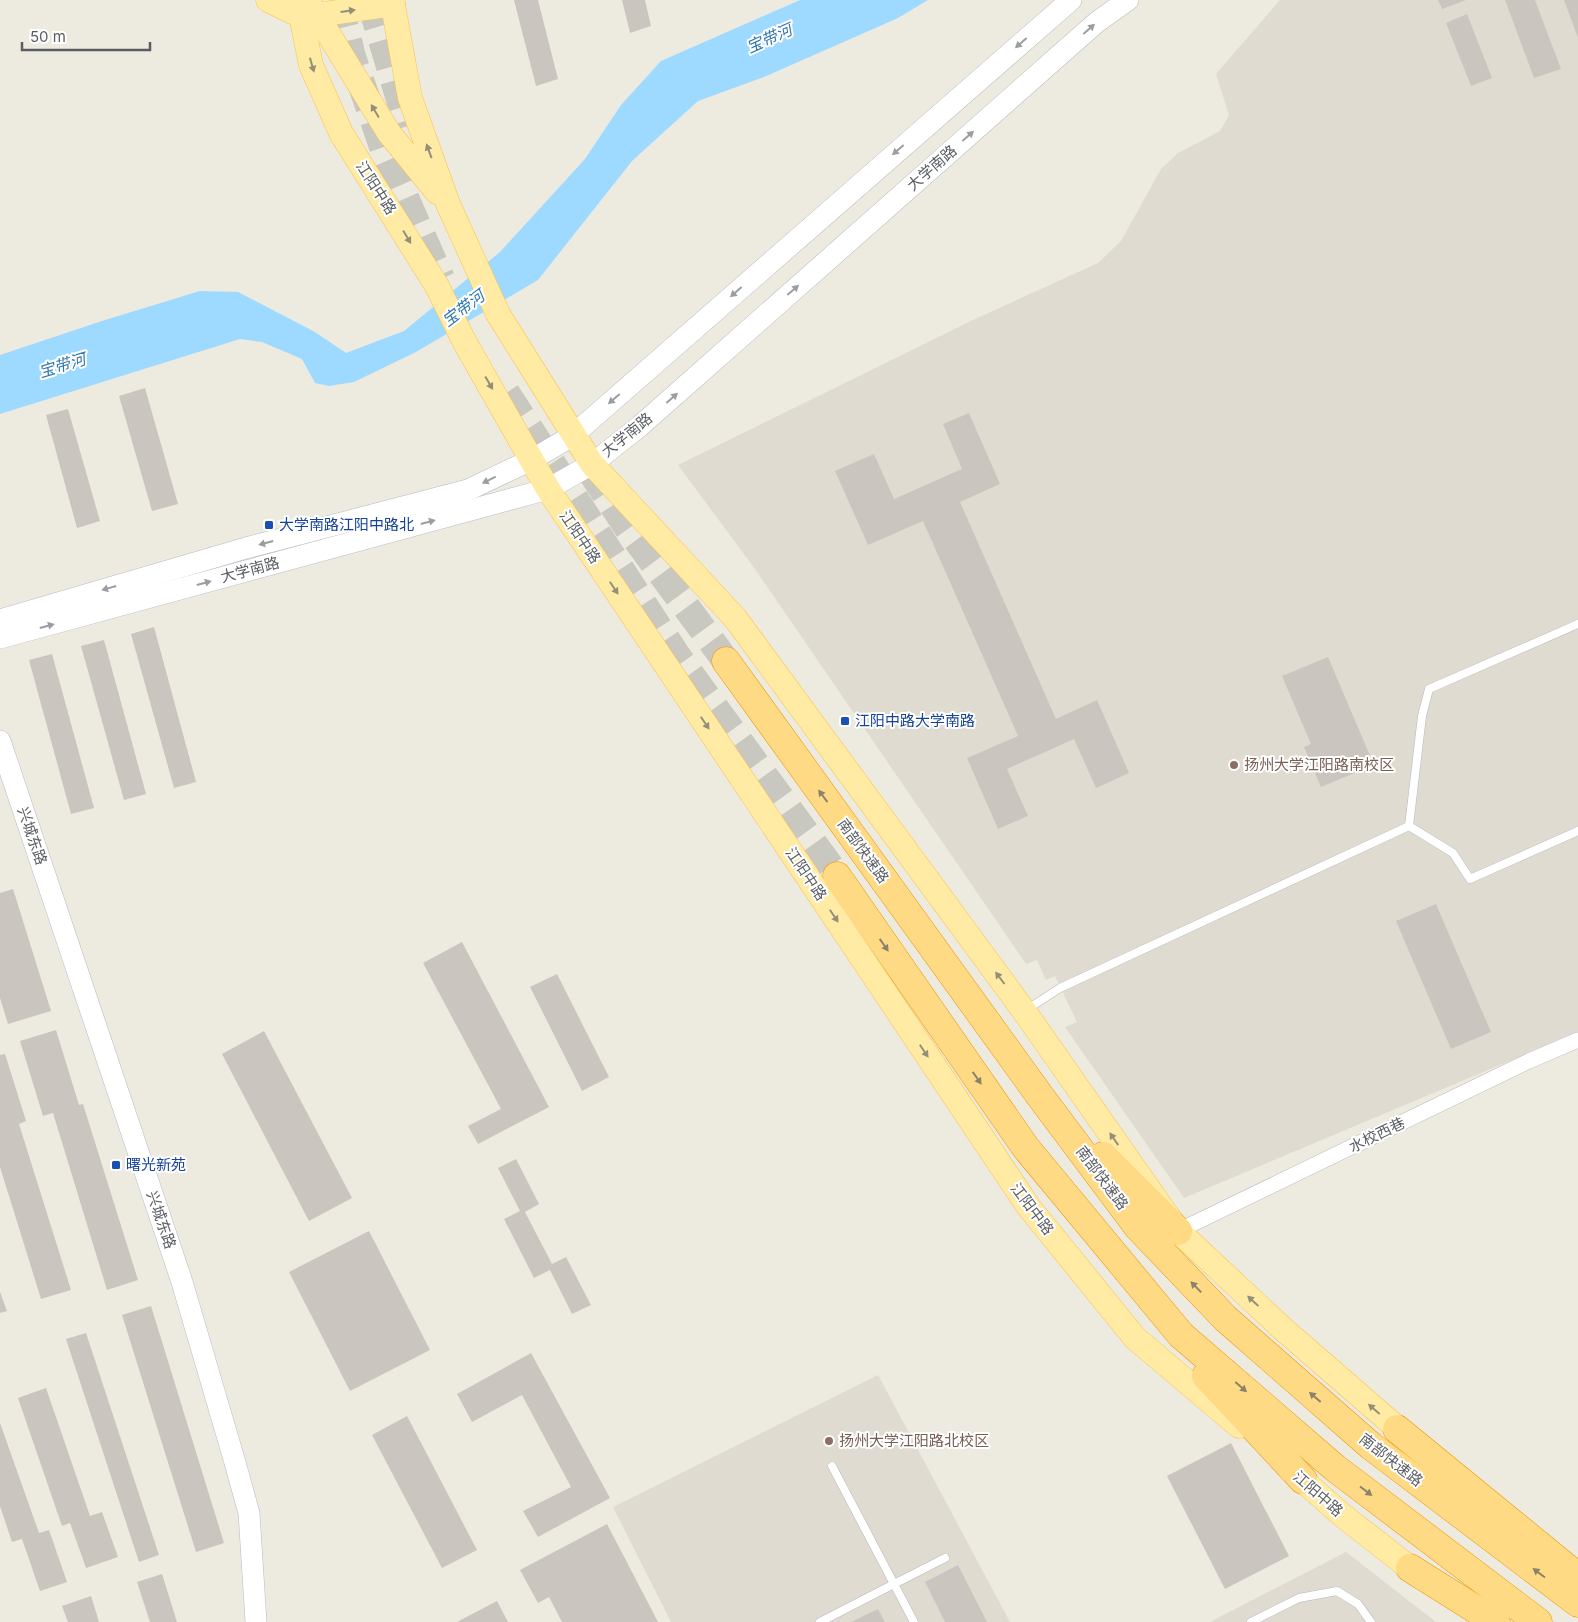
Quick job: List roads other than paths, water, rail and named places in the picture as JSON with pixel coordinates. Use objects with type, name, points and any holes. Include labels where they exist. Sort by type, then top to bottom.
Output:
[{"type":"highway","name":"南部快速路","points":[[726,661],[1034,1088],[1138,1227],[1226,1319],[1371,1446],[1578,1603]]},
{"type":"highway","points":[[837,876],[1026,1148],[1067,1219],[1181,1350],[1303,1480]]},
{"type":"highway","points":[[887,885],[937,936],[1097,1150],[1178,1231]]},
{"type":"highway","points":[[1026,1148],[1181,1335],[1335,1468],[1538,1622]]},
{"type":"highway","points":[[1397,1429],[1578,1577]]},
{"type":"highway","points":[[1410,1568],[1496,1622]]},
{"type":"main road","points":[[268,0],[306,8],[393,2],[410,98],[448,204],[498,314],[572,436],[592,464],[735,618],[1024,1011],[1178,1231],[1283,1329],[1397,1429],[1578,1568]]},
{"type":"main road","points":[[306,8],[389,133],[448,204]]},
{"type":"main road","name":"江阳中路","points":[[306,8],[311,65],[341,132],[437,286],[464,341],[533,458],[548,489],[1028,1206],[1135,1338],[1342,1515],[1478,1622]]},
{"type":"street","name":"大学南路","points":[[0,620],[246,548],[468,490],[533,458],[572,436],[1071,0]]},
{"type":"street","name":"大学南路","points":[[0,638],[548,489],[592,464],[640,426],[1097,22],[1128,0]]},
{"type":"street","name":"兴城东路","points":[[0,741],[182,1282],[234,1458],[249,1513],[256,1622]]},
{"type":"street","name":"水校西巷","points":[[1178,1231],[1529,1061],[1578,1040]]},
{"type":"lane","points":[[1409,826],[1422,716],[1429,689],[1578,624]]},
{"type":"lane","points":[[1024,1011],[1060,988],[1409,826]]},
{"type":"lane","points":[[1409,826],[1454,853],[1470,879],[1578,831]]},
{"type":"lane","points":[[832,1466],[914,1622]]},
{"type":"lane","points":[[820,1622],[945,1558]]},
{"type":"lane","points":[[1251,1622],[1299,1598],[1337,1591],[1358,1604],[1372,1622]]},
{"type":"water","name":"宝带河","points":[[800,0],[928,0],[898,18],[764,77],[698,101],[632,161],[538,280],[416,352],[354,382],[329,386],[315,383],[302,359],[262,342],[240,339],[0,414],[0,355],[200,291],[238,292],[315,332],[346,353],[404,331],[500,252],[585,159],[621,105],[661,61]]},
{"type":"tunnel","points":[[338,0],[352,57],[386,155],[441,279]]},
{"type":"tunnel","points":[[370,0],[408,126]]},
{"type":"tunnel","points":[[506,393],[675,653],[837,876]]},
{"type":"tunnel","points":[[590,470],[628,528],[726,661]]},
{"type":"place","name":"大学南路江阳中路北","points":[[269,525]]},
{"type":"place","name":"江阳中路大学南路","points":[[845,721]]},
{"type":"place","name":"扬州大学江阳路南校区","points":[[1234,765]]},
{"type":"place","name":"曙光新苑","points":[[116,1165]]},
{"type":"place","name":"扬州大学江阳路北校区","points":[[829,1441]]}]
